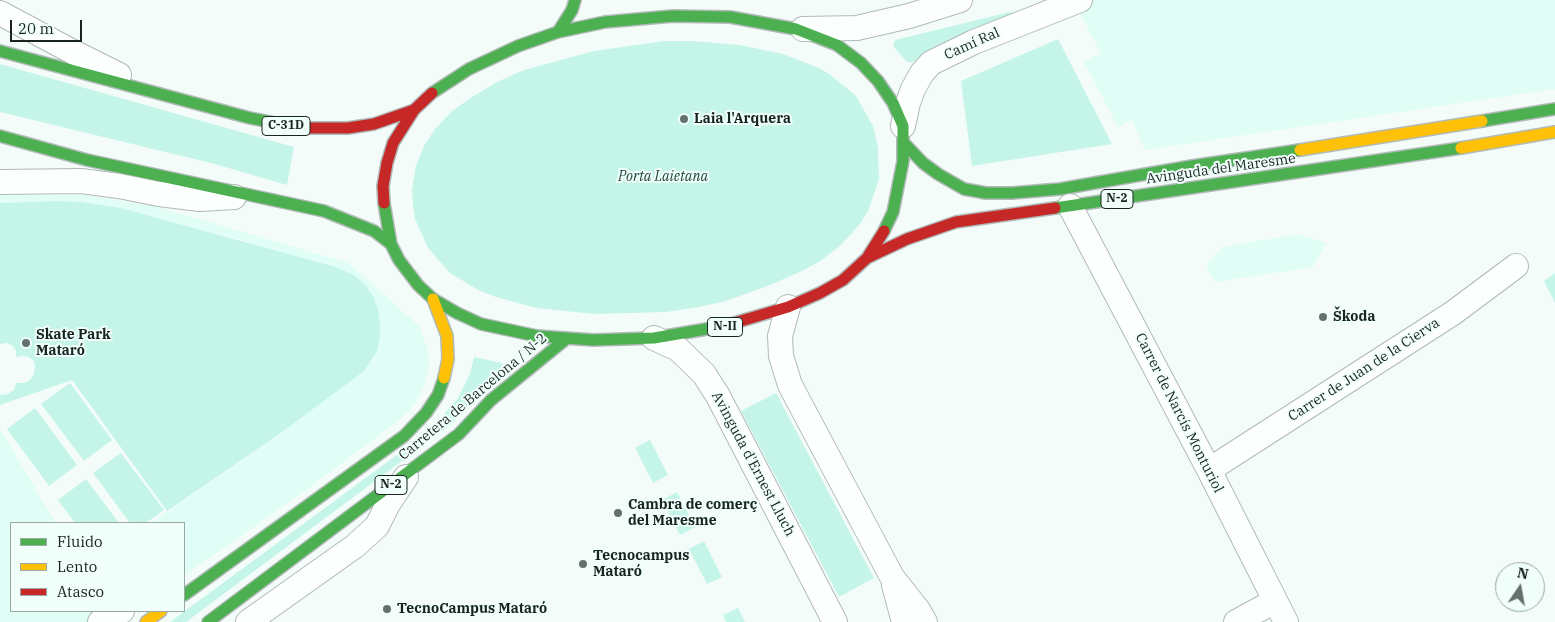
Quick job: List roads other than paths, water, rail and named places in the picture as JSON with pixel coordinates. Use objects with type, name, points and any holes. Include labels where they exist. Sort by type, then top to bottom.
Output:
[{"type":"main road","points":[[558,32],[572,10],[575,0]]},
{"type":"main road","points":[[674,3],[695,16]]},
{"type":"main road","name":"N-II","points":[[695,16],[730,17],[780,24],[817,36],[837,46],[861,62],[878,81],[888,96],[903,134],[903,161],[894,212],[882,236],[867,258],[843,280],[820,293],[788,307],[718,328],[654,338],[566,339],[509,331],[482,324],[457,313],[433,299],[408,273],[392,244],[384,209],[383,186],[393,143],[414,110],[431,93],[469,69],[518,46],[558,32],[619,20],[695,16]]},
{"type":"main road","name":"C-31D","points":[[0,51],[289,127],[307,129],[348,128],[374,124],[414,110]]},
{"type":"main road","name":"Avinguda del Maresme","points":[[903,134],[923,163],[964,189],[986,193],[1012,193],[1060,188],[1555,109]]},
{"type":"main road","name":"Avinguda del Maresme","points":[[867,258],[907,239],[956,222],[1427,154],[1555,132]]},
{"type":"main road","points":[[0,136],[87,160],[304,206],[341,217],[374,231],[392,244]]},
{"type":"main road","name":"Carretera de Barcelona / N-2","points":[[189,588],[404,436],[426,413],[438,395],[448,359],[445,327],[433,299]]},
{"type":"main road","name":"Carretera de Barcelona / N-2","points":[[208,622],[458,434],[491,400],[566,339]]},
{"type":"main road","points":[[146,622],[161,612]]},
{"type":"street","points":[[796,29],[857,28],[909,16],[960,0]]},
{"type":"street","name":"Camí Ral","points":[[903,134],[908,103],[913,88],[931,63],[974,42],[1080,0]]},
{"type":"street","points":[[0,13],[73,52],[159,94]]},
{"type":"street","points":[[0,182],[81,181],[200,199],[252,196]]},
{"type":"street","name":"Carrer de Narcís Monturiol","points":[[1070,206],[1209,470],[1286,622]]},
{"type":"street","name":"Carrer de Juan de la Cierva","points":[[1209,470],[1453,313],[1516,266]]},
{"type":"street","points":[[788,307],[780,336],[780,344],[781,356],[790,385],[892,577],[925,622]]},
{"type":"street","name":"Avinguda d'Ernest Lluch","points":[[654,338],[678,349],[704,374],[834,618]]},
{"type":"street","points":[[248,622],[355,546],[377,526],[388,504],[410,471]]},
{"type":"street","points":[[892,577],[904,622]]},
{"type":"street","points":[[1236,622],[1275,601]]},
{"type":"street","points":[[100,622],[120,612]]},
{"type":"place","name":"Laia l'Arquera","points":[[684,119]]},
{"type":"place","name":"Škoda","points":[[1323,317]]},
{"type":"place","name":"Skate Park Mataró","points":[[26,343]]},
{"type":"place","name":"Cambra de comerç del Maresme","points":[[618,513]]},
{"type":"place","name":"Tecnocampus Mataró","points":[[583,564]]},
{"type":"place","name":"TecnoCampus Mataró","points":[[387,609]]},
{"type":"park label","name":"Porta Laietana","points":[[663,177]]}]
